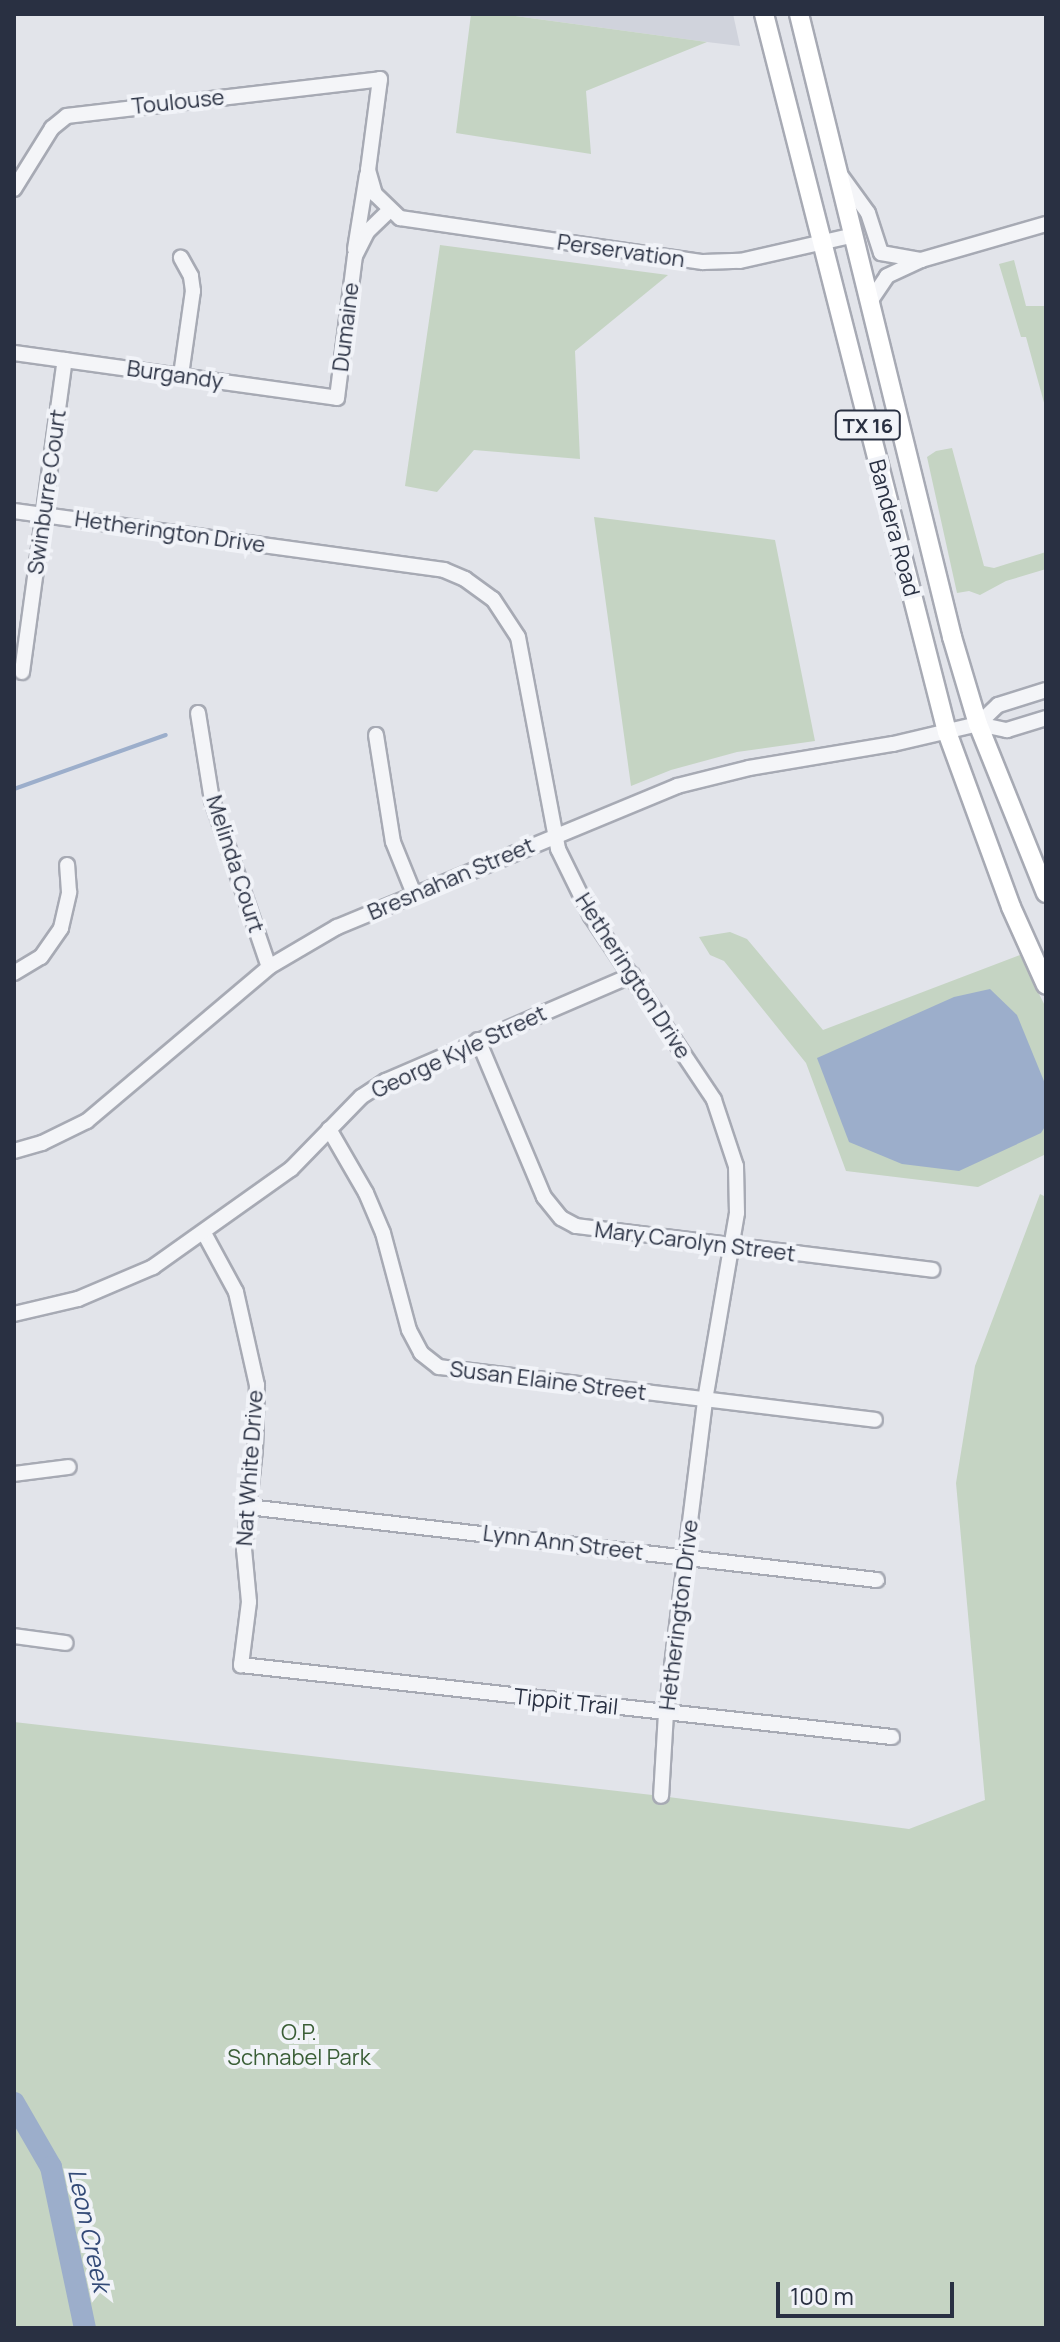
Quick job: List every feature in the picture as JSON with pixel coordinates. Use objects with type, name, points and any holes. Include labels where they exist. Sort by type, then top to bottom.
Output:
[{"type":"main road","name":"Bandera Road","points":[[764,14],[947,732],[995,865],[1046,985]]},
{"type":"main road","name":"Bandera Road","points":[[799,14],[943,603],[978,724],[1046,893]]},
{"type":"street","name":"Dumaine","points":[[337,398],[361,197],[368,170],[380,79]]},
{"type":"street","name":"Toulouse","points":[[14,189],[52,128],[67,116],[380,79]]},
{"type":"street","points":[[368,170],[375,194],[389,211]]},
{"type":"street","points":[[838,172],[868,213],[881,253],[921,260]]},
{"type":"street","name":"Perservation","points":[[389,211],[427,224],[703,262],[740,261],[854,235]]},
{"type":"street","name":"Dumaine","points":[[355,256],[367,232],[389,211]]},
{"type":"street","points":[[869,303],[887,276],[921,260],[1046,224]]},
{"type":"street","points":[[181,258],[191,276],[193,291],[181,375]]},
{"type":"street","name":"Burgandy","points":[[14,353],[337,398]]},
{"type":"street","name":"Swinburre Court","points":[[22,672],[65,360]]},
{"type":"street","name":"Hetherington Drive","points":[[14,511],[433,568],[475,584],[508,616],[518,637],[554,836],[585,905],[702,1080],[723,1121],[739,1191],[705,1401],[666,1713],[661,1796]]},
{"type":"street","points":[[978,724],[998,705],[1046,690]]},
{"type":"street","name":"Melinda Court","points":[[198,713],[212,800],[269,967]]},
{"type":"street","points":[[978,724],[1007,730],[1046,718]]},
{"type":"street","name":"Bresnahan Street","points":[[14,1151],[65,1133],[108,1106],[269,967],[337,927],[677,786],[749,768],[978,724]]},
{"type":"street","points":[[376,735],[393,842],[414,894]]},
{"type":"street","points":[[14,973],[41,957],[61,928],[69,892],[67,865]]},
{"type":"street","name":"George Kyle Street","points":[[14,1314],[78,1299],[116,1285],[204,1233],[291,1169],[361,1097],[386,1081],[632,975]]},
{"type":"street","name":"Mary Carolyn Street","points":[[478,1040],[544,1197],[561,1218],[587,1229],[932,1270]]},
{"type":"street","name":"Susan Elaine Street","points":[[329,1129],[366,1193],[383,1233],[409,1330],[428,1360],[452,1371],[875,1420]]},
{"type":"street","name":"Nat White Drive","points":[[204,1233],[236,1292],[252,1354],[258,1417],[244,1549],[249,1602],[241,1665]]},
{"type":"street","points":[[14,1474],[69,1467]]},
{"type":"street","name":"Lynn Ann Street","points":[[248,1507],[877,1580]]},
{"type":"street","points":[[14,1636],[66,1643]]},
{"type":"street","name":"Tippit Trail","points":[[241,1665],[892,1737]]},
{"type":"shaded area","points":[[500,14],[733,14],[740,46],[707,42]]},
{"type":"green space","points":[[471,14],[500,14],[707,42],[586,91],[591,154],[456,133]]},
{"type":"green space","points":[[440,245],[668,275],[575,351],[580,459],[474,450],[437,492],[405,486]]},
{"type":"green space","points":[[1014,260],[1026,306],[1046,306],[1046,410],[1026,337],[1021,337],[999,264]]},
{"type":"green space","points":[[952,448],[984,566],[994,568],[1046,552],[1046,569],[1006,581],[980,595],[969,591],[957,593],[927,457],[936,451]]},
{"type":"green space","points":[[594,517],[775,540],[815,741],[737,752],[671,770],[631,786]]},
{"type":"green space","points":[[730,932],[747,939],[823,1030],[1020,955],[1046,1008],[1046,1154],[978,1187],[846,1171],[806,1063],[724,961],[710,955],[699,937]]},
{"type":"green space","name":"O.P. Schnabel Park","points":[[1040,1194],[1046,1197],[1046,2328],[14,2328],[14,1722],[661,1796],[909,1829],[985,1800],[956,1483],[975,1366]]},
{"type":"water","points":[[990,989],[1017,1015],[1046,1086],[1046,1125],[1041,1133],[959,1171],[902,1164],[849,1142],[817,1058],[954,997]]},
{"type":"waterway","points":[[14,789],[166,735]]},
{"type":"waterway","name":"Leon Creek","points":[[14,2103],[51,2167],[85,2328]]}]
